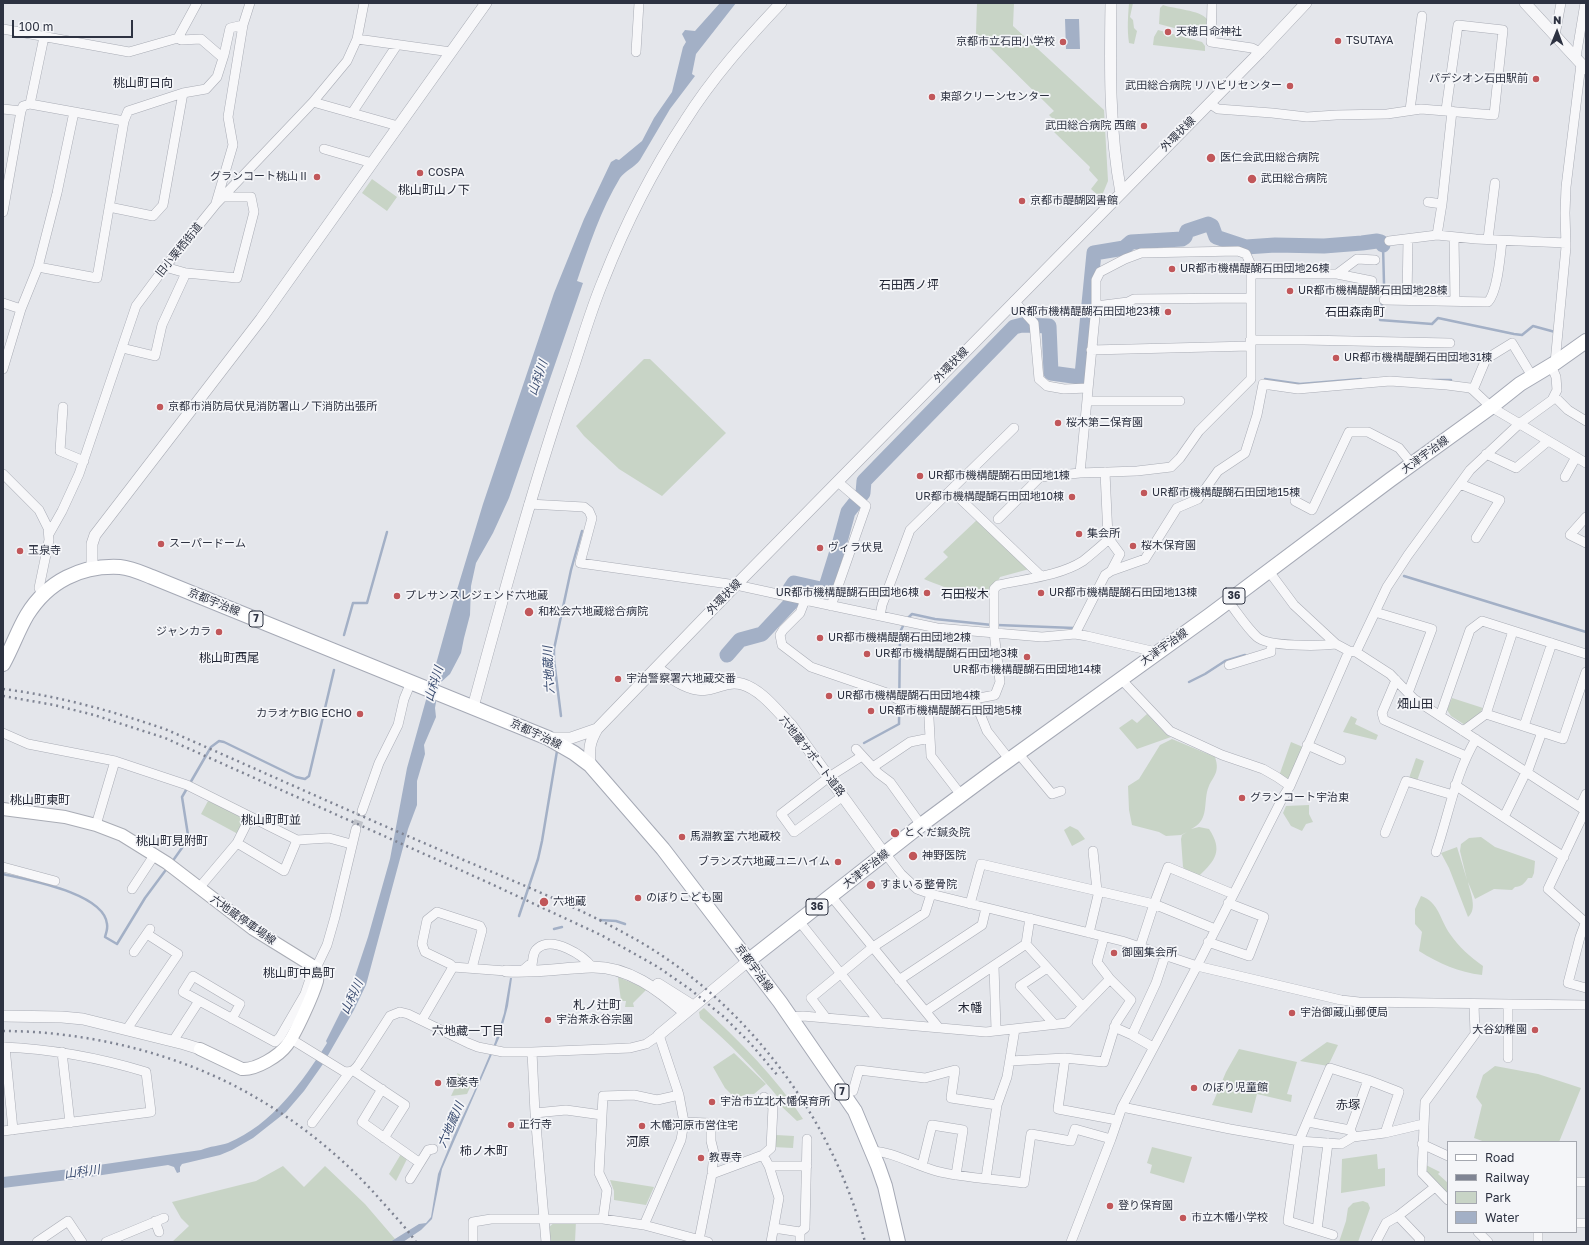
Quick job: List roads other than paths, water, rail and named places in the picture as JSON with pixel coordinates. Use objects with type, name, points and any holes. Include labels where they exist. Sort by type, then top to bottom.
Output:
[{"type":"main road","name":"大津宇治線","points":[[748,961],[961,795],[1228,601],[1520,384],[1553,364],[1586,341]]},
{"type":"main road","name":"京都宇治線","points":[[3,664],[27,615],[42,594],[54,584],[72,575],[92,568],[121,568],[152,577],[414,683],[548,738],[574,753],[590,765],[663,849],[790,1017],[855,1111],[885,1186],[898,1242]]},
{"type":"main road","name":"六地蔵停車場線","points":[[3,809],[65,817],[96,825],[122,835],[169,864],[253,929],[316,968]]},
{"type":"main road","points":[[200,1049],[230,1064],[248,1070],[258,1067],[280,1052],[294,1041],[314,991],[317,979],[316,968]]},
{"type":"street","points":[[178,38],[197,3]]},
{"type":"street","points":[[216,204],[233,145],[228,117],[243,25],[250,3]]},
{"type":"street","name":"旧小栗栖街道","points":[[49,534],[65,504],[84,461],[136,306],[165,266],[216,204],[313,102],[347,61],[357,39],[364,3]]},
{"type":"street","points":[[92,568],[92,544],[96,535],[261,319],[486,3]]},
{"type":"street","points":[[636,52],[639,3]]},
{"type":"street","points":[[469,706],[529,504],[602,282],[627,225],[658,165],[685,120],[726,64],[781,3]]},
{"type":"street","points":[[1111,3],[1110,66],[1112,105],[1116,166],[1121,193]]},
{"type":"street","points":[[1212,3],[1211,42],[1252,48],[1260,52]]},
{"type":"street","name":"外環状線","points":[[590,765],[589,746],[598,729],[736,585],[1260,52],[1306,3]]},
{"type":"street","points":[[1525,3],[1581,63]]},
{"type":"street","points":[[1555,35],[1561,3]]},
{"type":"street","points":[[1070,1242],[1111,1139],[1122,1107],[1290,786],[1307,745],[1352,651],[1375,612],[1387,587],[1470,470],[1520,424],[1552,400],[1557,390],[1553,364],[1566,243],[1566,187],[1581,63],[1585,3]]},
{"type":"street","points":[[1410,110],[1422,16]]},
{"type":"street","points":[[38,267],[97,278],[124,121],[128,111],[183,94],[206,89],[217,77],[230,28],[243,25]]},
{"type":"street","points":[[1209,103],[1218,109],[1307,117],[1336,114],[1387,114],[1421,109],[1449,111],[1494,115],[1503,30],[1458,25],[1449,111],[1442,204],[1437,236]]},
{"type":"street","points":[[3,29],[130,52],[178,38],[181,40],[201,40],[223,58]]},
{"type":"street","points":[[30,104],[44,37]]},
{"type":"street","points":[[357,39],[451,52]]},
{"type":"street","points":[[352,113],[397,45]]},
{"type":"street","points":[[109,207],[153,216],[163,205],[183,94]]},
{"type":"street","points":[[313,102],[398,126]]},
{"type":"street","points":[[3,212],[23,106],[30,104],[124,121]]},
{"type":"street","points":[[3,109],[21,111]]},
{"type":"street","points":[[3,369],[21,309],[38,267],[57,193],[74,112]]},
{"type":"street","points":[[324,149],[372,163]]},
{"type":"street","points":[[1488,239],[1495,183]]},
{"type":"street","points":[[165,266],[186,273],[237,278],[254,212],[251,197],[223,197]]},
{"type":"street","points":[[1428,202],[1442,204]]},
{"type":"street","points":[[1389,241],[1437,236],[1566,243]]},
{"type":"street","points":[[1454,237],[1455,301]]},
{"type":"street","points":[[1407,300],[1408,239]]},
{"type":"street","points":[[1384,300],[1488,302],[1492,298],[1498,274],[1502,240]]},
{"type":"street","points":[[998,519],[1040,477],[1080,473],[1163,469],[1171,467],[1180,458],[1199,431],[1251,379],[1251,265],[1246,254],[1238,251],[1141,253],[1124,259],[1100,272],[1096,280],[1096,306],[1080,473]]},
{"type":"street","points":[[1337,274],[1357,259],[1375,260]]},
{"type":"street","points":[[122,348],[155,356],[162,325],[186,273]]},
{"type":"street","points":[[1250,274],[1337,274],[1372,281]]},
{"type":"street","points":[[1096,306],[1134,300],[1250,298]]},
{"type":"street","points":[[1014,301],[1035,325],[1039,379],[1047,386],[1058,388],[1088,388]]},
{"type":"street","points":[[3,302],[21,309]]},
{"type":"street","points":[[1091,350],[1304,340],[1450,343]]},
{"type":"street","points":[[1473,390],[1486,359],[1512,343],[1532,376]]},
{"type":"street","points":[[1251,379],[1263,384],[1298,390],[1390,381],[1447,385],[1473,390],[1491,407],[1586,463]]},
{"type":"street","points":[[1075,634],[1105,575],[1111,571],[1145,559],[1177,508],[1198,499],[1218,471],[1244,453],[1258,415],[1263,384]]},
{"type":"street","points":[[1554,396],[1568,410],[1586,421]]},
{"type":"street","points":[[1087,401],[1180,401]]},
{"type":"street","points":[[63,407],[60,451],[84,461]]},
{"type":"street","points":[[880,616],[882,605],[910,530],[1014,428]]},
{"type":"street","points":[[1295,501],[1312,510],[1348,432],[1368,432],[1399,448],[1412,464]]},
{"type":"street","points":[[1486,454],[1516,468],[1548,441]]},
{"type":"street","points":[[1564,477],[1576,457]]},
{"type":"street","points":[[1105,472],[1108,537],[1120,554],[1111,571]]},
{"type":"street","points":[[3,474],[39,510],[45,521],[49,534],[39,588],[42,594]]},
{"type":"street","points":[[831,606],[866,506],[838,482]]},
{"type":"street","points":[[1460,484],[1500,500],[1476,538]]},
{"type":"street","points":[[951,490],[1041,576]]},
{"type":"street","points":[[529,504],[584,507],[589,511],[592,518],[580,563],[736,585],[936,628],[1042,637],[1075,634],[1108,640],[1156,652]]},
{"type":"street","points":[[1586,517],[1570,535],[1586,543]]},
{"type":"street","points":[[801,599],[800,612],[780,635],[782,645],[811,667],[887,693],[897,699],[974,699],[996,695],[1000,682],[994,632],[994,589],[998,585],[1063,570],[1082,561],[1109,539]]},
{"type":"street","points":[[1268,570],[1294,605],[1336,644],[1352,651],[1390,674],[1414,699],[1584,810]]},
{"type":"street","points":[[1228,601],[1258,638],[1271,646]]},
{"type":"street","points":[[1375,612],[1432,630],[1408,693]]},
{"type":"street","points":[[1440,716],[1470,630],[1482,622],[1586,654]]},
{"type":"street","points":[[1463,731],[1486,714],[1513,631]]},
{"type":"street","points":[[1524,726],[1552,643]]},
{"type":"street","points":[[1229,665],[1271,646],[1336,644]]},
{"type":"street","name":"六地蔵サポート道路","points":[[657,668],[693,688],[709,689],[730,683],[742,684],[750,688],[774,707],[791,725],[885,853]]},
{"type":"street","points":[[1486,714],[1564,739],[1586,672]]},
{"type":"street","points":[[1120,678],[1170,731],[1222,756],[1263,770],[1290,786]]},
{"type":"street","points":[[1396,680],[1382,714],[1384,720],[1466,756]]},
{"type":"street","points":[[362,811],[379,763],[398,724],[404,699],[414,683]]},
{"type":"street","points":[[974,699],[987,730],[1052,794],[1062,791]]},
{"type":"street","points":[[928,700],[931,756],[961,795]]},
{"type":"street","name":"外環状線","points":[[548,738],[571,738],[598,729]]},
{"type":"street","points":[[1504,817],[1526,772],[1542,732]]},
{"type":"street","points":[[3,733],[28,744],[115,761],[189,786],[297,840],[329,838],[352,844]]},
{"type":"street","points":[[873,767],[910,742],[930,738]]},
{"type":"street","points":[[1436,852],[1466,756],[1476,740]]},
{"type":"street","points":[[1307,745],[1341,760]]},
{"type":"street","points":[[843,796],[794,832],[781,814],[859,752],[878,773],[890,782],[922,825]]},
{"type":"street","points":[[96,825],[115,761]]},
{"type":"street","points":[[1385,833],[1406,781],[1453,795]]},
{"type":"street","points":[[1456,785],[1564,856]]},
{"type":"street","points":[[1586,794],[1584,810],[1548,889],[1586,922],[1583,938],[1568,983],[1586,988]]},
{"type":"street","points":[[199,888],[237,843],[250,817]]},
{"type":"street","points":[[232,1019],[240,1004],[193,976],[183,992],[232,1019],[275,1042],[280,1037],[305,994],[312,973],[316,968],[327,944],[356,829]]},
{"type":"street","points":[[237,843],[284,871],[297,840]]},
{"type":"street","points":[[1090,933],[1098,891],[1093,851]]},
{"type":"street","points":[[885,853],[901,874],[918,889],[931,894],[1090,933],[1140,947],[1197,966],[1341,1000],[1359,1002],[1586,1005]]},
{"type":"street","points":[[132,889],[155,854]]},
{"type":"street","points":[[970,904],[981,864],[1154,904],[1215,929]]},
{"type":"street","points":[[3,867],[55,881]]},
{"type":"street","points":[[1140,947],[1168,867],[1233,894]]},
{"type":"street","points":[[826,1018],[811,998],[873,947],[925,913],[931,894]]},
{"type":"street","points":[[831,896],[939,1028]]},
{"type":"street","points":[[1208,942],[1249,956],[1264,918],[1228,903]]},
{"type":"street","points":[[899,980],[982,925],[986,908]]},
{"type":"street","points":[[472,968],[482,930],[480,926],[437,912],[427,920],[422,944],[423,948],[426,952],[453,967],[515,971],[592,967],[616,971],[642,981],[661,985],[689,1010]]},
{"type":"street","points":[[926,1011],[1026,944],[1030,918]]},
{"type":"street","points":[[799,921],[880,1023]]},
{"type":"street","points":[[128,1029],[178,954],[148,931],[134,952]]},
{"type":"street","points":[[1010,1061],[1065,1058],[1104,1062],[1114,1027],[1131,1000],[1110,979],[1097,962],[1104,937]]},
{"type":"street","points":[[515,971],[532,965],[534,953],[538,948],[552,944],[560,945],[583,958],[592,967]]},
{"type":"street","points":[[1026,944],[1083,1007]]},
{"type":"street","points":[[1132,1035],[1156,983],[1165,956]]},
{"type":"street","points":[[312,1123],[390,1016],[395,1013],[400,1012],[422,1020],[457,1038],[497,1051],[516,1053],[630,1048],[646,1044],[659,1035],[748,961]]},
{"type":"street","points":[[994,966],[996,1030]]},
{"type":"street","points":[[422,1020],[453,967]]},
{"type":"street","points":[[1047,968],[1020,986],[1054,1024]]},
{"type":"street","points":[[790,1017],[826,1018],[986,1032],[1066,1023],[1110,979]]},
{"type":"street","points":[[174,1041],[199,1001]]},
{"type":"street","points":[[1447,1199],[1422,1173],[1422,1144],[1425,1102],[1475,1034],[1474,1004]]},
{"type":"street","points":[[1508,1004],[1508,1058]]},
{"type":"street","points":[[3,1016],[76,1018],[128,1029],[200,1049]]},
{"type":"street","points":[[1114,1027],[1153,1047]]},
{"type":"street","points":[[986,1178],[997,1105],[1010,1061],[1015,1029]]},
{"type":"street","points":[[644,1225],[681,1140],[684,1122],[679,1095],[659,1035]]},
{"type":"street","points":[[294,1041],[382,1089],[405,1105],[384,1138]]},
{"type":"street","points":[[3,1131],[13,1130],[70,1123],[150,1112],[146,1072],[113,1062],[62,1052],[4,1047],[13,1130]]},
{"type":"street","points":[[62,1052],[70,1123]]},
{"type":"street","points":[[532,1052],[535,1113],[546,1242]]},
{"type":"street","points":[[1065,1058],[1058,1109],[1117,1120]]},
{"type":"street","points":[[1333,1235],[1288,1221],[1299,1141],[1330,1068],[1399,1092],[1385,1133]]},
{"type":"street","points":[[842,1092],[853,1091],[859,1070],[925,1078],[955,1070],[951,1098],[997,1105]]},
{"type":"street","points":[[1122,1107],[1230,1129],[1299,1141],[1341,1144],[1352,1133],[1368,1080]]},
{"type":"street","points":[[382,1089],[362,1122],[420,1163]]},
{"type":"street","points":[[603,1219],[607,1190],[599,1173],[604,1096],[634,1095],[657,1100],[679,1095]]},
{"type":"street","points":[[712,1174],[763,1155],[771,1148],[773,1107],[764,1097]]},
{"type":"street","points":[[535,1113],[566,1110],[602,1115]]},
{"type":"street","points":[[474,1242],[473,1222],[491,1219],[545,1218],[603,1219],[644,1225],[703,1241],[714,1154],[711,1140],[711,1126],[708,1123],[684,1122]]},
{"type":"street","points":[[1308,1122],[1352,1133],[1385,1133],[1423,1124]]},
{"type":"street","points":[[922,1166],[932,1125],[962,1130],[956,1175]]},
{"type":"street","points":[[872,1151],[882,1152],[922,1166],[956,1175],[1024,1183],[1031,1134],[1071,1141],[1075,1129],[1111,1139]]},
{"type":"street","points":[[774,1228],[800,1232],[805,1228],[807,1139]]},
{"type":"street","points":[[1317,1230],[1328,1143]]},
{"type":"street","points":[[1422,1144],[1447,1156]]},
{"type":"street","points":[[410,1179],[428,1150],[433,1149]]},
{"type":"street","points":[[763,1155],[769,1166],[779,1198],[771,1242]]},
{"type":"street","points":[[769,1166],[807,1166]]},
{"type":"street","points":[[1376,1242],[1386,1223],[1398,1216],[1435,1187]]},
{"type":"street","points":[[1398,1216],[1420,1239],[1419,1242]]},
{"type":"street","points":[[106,1242],[159,1220],[159,1232]]},
{"type":"street","points":[[37,1242],[68,1221],[82,1242]]},
{"type":"street","points":[[800,1232],[800,1242]]},
{"type":"street","points":[[1479,1233],[1485,1241]]},
{"type":"water","name":"山科川","points":[[720,3],[736,3],[696,54],[692,74],[695,76],[670,109],[640,160],[620,178],[601,215],[591,241],[577,281],[583,283],[509,498],[493,533],[476,563],[471,586],[470,615],[461,653],[450,674],[439,684],[435,708],[436,717],[424,745],[425,754],[417,781],[417,805],[408,829],[366,985],[354,1010],[323,1064],[304,1091],[286,1112],[253,1138],[220,1155],[182,1164],[180,1167],[180,1172],[177,1173],[174,1167],[168,1165],[3,1188],[3,1177],[78,1168],[201,1150],[228,1143],[259,1125],[285,1100],[297,1087],[327,1043],[326,1041],[348,997],[368,937],[390,859],[407,768],[453,603],[483,504],[554,293],[584,219],[611,162],[616,159],[619,160],[642,141],[654,118],[672,92],[683,47],[686,42],[682,34],[685,30],[695,31]]},
{"type":"water","points":[[1065,19],[1079,19],[1080,49],[1066,49]]},
{"type":"water","points":[[510,978],[512,978],[508,1006],[500,1036],[442,1169],[432,1219],[421,1230],[403,1242],[390,1242],[419,1224],[426,1223],[431,1217],[438,1174],[495,1042],[504,1013]]},
{"type":"waterway","points":[[727,655],[740,640],[762,634],[791,603],[790,589],[794,583],[825,590],[848,512],[863,493],[864,481],[1014,327],[1022,325],[1049,326],[1051,373],[1080,377],[1082,375],[1094,253],[1124,248],[1131,242],[1182,239],[1185,237],[1187,231],[1208,224],[1212,226],[1216,237],[1246,247],[1275,245],[1324,246],[1377,241],[1381,242],[1383,245]]},
{"type":"waterway","points":[[1383,245],[1384,284],[1380,320],[1432,324],[1438,318],[1522,335],[1533,326],[1555,332]]},
{"type":"waterway","points":[[1265,379],[1300,384],[1361,379]]},
{"type":"waterway","points":[[1432,380],[1451,380]]},
{"type":"waterway","name":"六地蔵川","points":[[561,716],[554,649],[571,570],[582,531]]},
{"type":"waterway","points":[[344,635],[353,603],[367,603],[387,532]]},
{"type":"waterway","points":[[1404,576],[1586,632]]},
{"type":"waterway","points":[[906,620],[912,614],[935,619],[992,625]]},
{"type":"waterway","points":[[864,743],[899,724],[900,632],[904,624]]},
{"type":"waterway","points":[[997,625],[1074,628]]},
{"type":"waterway","points":[[1189,682],[1225,661],[1245,655]]},
{"type":"waterway","points":[[172,862],[184,845],[188,835],[182,797],[211,747],[219,741],[224,742],[296,777],[305,779],[309,776],[334,670]]},
{"type":"waterway","name":"六地蔵川","points":[[519,916],[538,859],[557,751]]},
{"type":"waterway","points":[[3,874],[46,884],[79,896],[93,904],[103,913],[107,924],[105,937],[117,944],[145,898],[168,867]]},
{"type":"waterway","points":[[600,920],[616,921],[625,924]]},
{"type":"waterway","points":[[554,929],[562,927]]},
{"type":"tunnel","points":[[356,829],[362,811]]},
{"type":"railway","points":[[3,689],[85,705],[165,729],[364,817],[565,903],[642,943],[681,969],[718,1000],[752,1034],[782,1071],[809,1111],[832,1153],[851,1197],[865,1242]]},
{"type":"railway","points":[[3,696],[54,705],[94,715],[165,738],[487,882],[601,935],[658,967],[691,990],[724,1017],[750,1043],[779,1077]]},
{"type":"railway","points":[[3,1031],[68,1035],[133,1048],[165,1057],[227,1082],[272,1107],[304,1129],[335,1154],[377,1196],[416,1242]]},
{"type":"place","name":"天穂日命神社","points":[[1168,32]]},
{"type":"place","name":"TSUTAYA","points":[[1338,41]]},
{"type":"place","name":"京都市立石田小学校","points":[[1063,42]]},
{"type":"place","name":"パデシオン石田駅前","points":[[1536,79]]},
{"type":"place","name":"武田総合病院 リハビリセンター","points":[[1290,86]]},
{"type":"place","name":"東部クリーンセンター","points":[[932,97]]},
{"type":"place","name":"武田総合病院 西館","points":[[1144,126]]},
{"type":"place","name":"医仁会武田総合病院","points":[[1211,158]]},
{"type":"place","name":"COSPA","points":[[420,173]]},
{"type":"place","name":"グランコート桃山Ⅱ","points":[[317,177]]},
{"type":"place","name":"武田総合病院","points":[[1252,179]]},
{"type":"place","name":"京都市醍醐図書館","points":[[1022,201]]},
{"type":"place","name":"UR都市機構醍醐石田団地26棟","points":[[1172,269]]},
{"type":"place","name":"UR都市機構醍醐石田団地28棟","points":[[1290,291]]},
{"type":"place","name":"UR都市機構醍醐石田団地23棟","points":[[1168,312]]},
{"type":"place","name":"UR都市機構醍醐石田団地31棟","points":[[1336,358]]},
{"type":"place","name":"京都市消防局伏見消防署山ノ下消防出張所","points":[[160,407]]},
{"type":"place","name":"桜木第二保育園","points":[[1058,423]]},
{"type":"place","name":"UR都市機構醍醐石田団地1棟","points":[[920,476]]},
{"type":"place","name":"UR都市機構醍醐石田団地15棟","points":[[1144,493]]},
{"type":"place","name":"UR都市機構醍醐石田団地10棟","points":[[1072,497]]},
{"type":"place","name":"集会所","points":[[1079,534]]},
{"type":"place","name":"スーパードーム","points":[[161,544]]},
{"type":"place","name":"桜木保育園","points":[[1133,546]]},
{"type":"place","name":"ヴィラ伏見","points":[[820,548]]},
{"type":"place","name":"玉泉寺","points":[[20,551]]},
{"type":"place","name":"UR都市機構醍醐石田団地6棟","points":[[927,593]]},
{"type":"place","name":"UR都市機構醍醐石田団地13棟","points":[[1041,593]]},
{"type":"place","name":"プレサンスレジェンド六地蔵","points":[[397,596]]},
{"type":"place","name":"和松会六地蔵総合病院","points":[[529,612]]},
{"type":"place","name":"ジャンカラ","points":[[219,632]]},
{"type":"place","name":"UR都市機構醍醐石田団地2棟","points":[[820,638]]},
{"type":"place","name":"UR都市機構醍醐石田団地3棟","points":[[867,654]]},
{"type":"place","name":"UR都市機構醍醐石田団地14棟","points":[[1027,657]]},
{"type":"place","name":"宇治警察署六地蔵交番","points":[[618,679]]},
{"type":"place","name":"UR都市機構醍醐石田団地4棟","points":[[829,696]]},
{"type":"place","name":"UR都市機構醍醐石田団地5棟","points":[[871,711]]},
{"type":"place","name":"カラオケBIG ECHO","points":[[360,714]]},
{"type":"place","name":"グランコート宇治東","points":[[1242,798]]},
{"type":"place","name":"とくだ鍼灸院","points":[[895,833]]},
{"type":"place","name":"馬淵教室 六地蔵校","points":[[682,837]]},
{"type":"place","name":"神野医院","points":[[913,856]]},
{"type":"place","name":"ブランズ六地蔵ユニハイム","points":[[838,862]]},
{"type":"place","name":"すまいる整骨院","points":[[871,885]]},
{"type":"place","name":"のぼりこども園","points":[[638,898]]},
{"type":"place","name":"六地蔵","points":[[544,902]]},
{"type":"place","name":"御園集会所","points":[[1114,953]]},
{"type":"place","name":"宇治御蔵山郵便局","points":[[1292,1013]]},
{"type":"place","name":"宇治茶永谷宗園","points":[[548,1020]]},
{"type":"place","name":"大谷幼稚園","points":[[1535,1030]]},
{"type":"place","name":"極楽寺","points":[[438,1083]]},
{"type":"place","name":"のぼり児童館","points":[[1194,1088]]},
{"type":"place","name":"宇治市立北木幡保育所","points":[[712,1102]]},
{"type":"place","name":"正行寺","points":[[511,1125]]},
{"type":"place","name":"木幡河原市営住宅","points":[[642,1126]]},
{"type":"place","name":"教専寺","points":[[701,1158]]},
{"type":"place","name":"登り保育園","points":[[1110,1206]]},
{"type":"place","name":"市立木幡小学校","points":[[1183,1218]]},
{"type":"district","name":"桃山町日向","points":[[143,83]]},
{"type":"district","name":"桃山町山ノ下","points":[[434,190]]},
{"type":"district","name":"石田西ノ坪","points":[[909,285]]},
{"type":"district","name":"石田森南町","points":[[1355,312]]},
{"type":"district","name":"石田桜木","points":[[965,594]]},
{"type":"district","name":"桃山町西尾","points":[[229,658]]},
{"type":"district","name":"畑山田","points":[[1415,704]]},
{"type":"district","name":"桃山町東町","points":[[40,800]]},
{"type":"district","name":"桃山町町並","points":[[271,820]]},
{"type":"district","name":"桃山町見附町","points":[[172,841]]},
{"type":"district","name":"桃山町中島町","points":[[299,973]]},
{"type":"district","name":"札ノ辻町","points":[[597,1005]]},
{"type":"district","name":"木幡","points":[[970,1008]]},
{"type":"district","name":"六地藏一丁目","points":[[468,1031]]},
{"type":"district","name":"赤塚","points":[[1348,1105]]},
{"type":"district","name":"河原","points":[[638,1142]]},
{"type":"district","name":"柿ノ木町","points":[[484,1151]]}]
